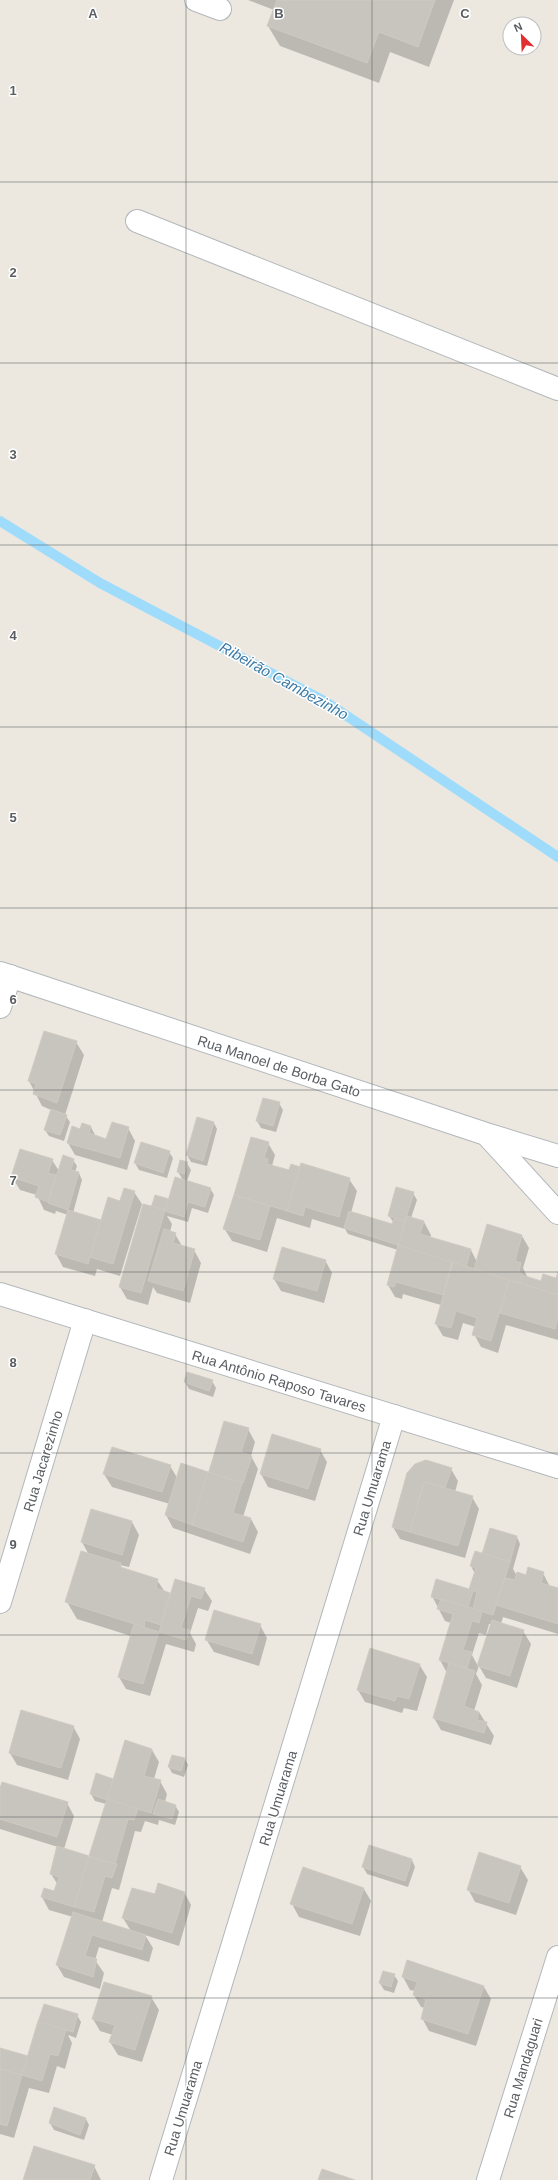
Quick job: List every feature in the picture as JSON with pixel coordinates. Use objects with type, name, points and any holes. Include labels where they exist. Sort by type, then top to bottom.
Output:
[{"type":"street","points":[[196,0],[220,9]]},
{"type":"street","points":[[137,221],[558,389]]},
{"type":"street","points":[[0,1007],[5,975]]},
{"type":"street","name":"Rua Manoel de Borba Gato","points":[[5,975],[486,1134],[558,1156]]},
{"type":"street","points":[[486,1134],[558,1213]]},
{"type":"street","name":"Rua Antônio Raposo Tavares","points":[[0,1294],[558,1468]]},
{"type":"street","name":"Rua Jacarezinho","points":[[0,1602],[85,1320]]},
{"type":"street","name":"Rua Umuarama","points":[[161,2180],[394,1416]]},
{"type":"street","name":"Rua Mandaguari","points":[[488,2180],[558,1957]]},
{"type":"building","points":[[277,0],[435,0],[418,47],[379,32],[367,63],[267,26]]},
{"type":"building","points":[[44,1031],[77,1041],[57,1103],[33,1094],[36,1084],[28,1081]]},
{"type":"building","points":[[263,1098],[280,1102],[273,1126],[256,1121]]},
{"type":"building","points":[[51,1109],[67,1115],[60,1135],[44,1130]]},
{"type":"building","points":[[197,1117],[214,1122],[203,1161],[186,1155]]},
{"type":"building","points":[[112,1122],[129,1127],[120,1158],[67,1143],[72,1126],[80,1129],[82,1123],[91,1126],[89,1133],[106,1139]]},
{"type":"building","points":[[251,1137],[269,1142],[264,1158],[268,1159],[267,1164],[289,1170],[291,1164],[300,1167],[287,1211],[234,1195]]},
{"type":"building","points":[[141,1142],[170,1151],[163,1173],[134,1163]]},
{"type":"building","points":[[20,1149],[53,1159],[48,1173],[56,1175],[48,1202],[35,1197],[39,1186],[11,1177]]},
{"type":"building","points":[[63,1155],[74,1159],[71,1170],[79,1172],[68,1210],[48,1203]]},
{"type":"building","points":[[180,1160],[188,1162],[184,1174],[177,1172]]},
{"type":"building","points":[[301,1163],[350,1178],[339,1217],[305,1207],[303,1216],[287,1211]]},
{"type":"building","points":[[175,1177],[211,1188],[205,1207],[188,1202],[184,1217],[165,1211]]},
{"type":"building","points":[[396,1187],[414,1192],[405,1221],[388,1216]]},
{"type":"building","points":[[124,1188],[135,1191],[113,1264],[90,1257],[108,1197],[120,1201]]},
{"type":"building","points":[[155,1195],[169,1199],[165,1210],[152,1206]]},
{"type":"building","points":[[234,1195],[270,1206],[260,1240],[223,1229]]},
{"type":"building","points":[[143,1204],[165,1210],[141,1293],[119,1287]]},
{"type":"building","points":[[68,1210],[101,1220],[88,1264],[55,1254]]},
{"type":"building","points":[[349,1211],[392,1224],[394,1219],[405,1222],[398,1245],[344,1228]]},
{"type":"building","points":[[407,1216],[424,1221],[420,1234],[471,1249],[466,1267],[398,1246]]},
{"type":"building","points":[[487,1224],[522,1235],[515,1261],[521,1263],[519,1272],[522,1274],[519,1283],[474,1269]]},
{"type":"building","points":[[164,1229],[176,1233],[173,1243],[195,1249],[183,1291],[148,1281]]},
{"type":"building","points":[[398,1245],[452,1262],[443,1295],[396,1282],[394,1287],[387,1285]]},
{"type":"building","points":[[282,1247],[326,1260],[317,1291],[273,1279]]},
{"type":"building","points":[[453,1262],[509,1280],[491,1341],[472,1335],[477,1318],[456,1311],[451,1328],[435,1324]]},
{"type":"building","points":[[558,1272],[558,1295],[520,1284],[522,1275],[541,1281],[543,1274],[556,1278]]},
{"type":"building","points":[[509,1280],[558,1295],[558,1318],[555,1329],[500,1313]]},
{"type":"building","points":[[187,1372],[213,1380],[209,1391],[184,1382]]},
{"type":"building","points":[[224,1421],[249,1428],[241,1452],[252,1456],[243,1483],[209,1472]]},
{"type":"building","points":[[272,1434],[321,1449],[308,1489],[260,1474]]},
{"type":"building","points":[[112,1447],[171,1465],[162,1492],[103,1474]]},
{"type":"building","points":[[426,1460],[452,1468],[445,1488],[424,1482],[410,1532],[392,1527],[407,1473],[415,1464]]},
{"type":"building","points":[[181,1463],[208,1472],[192,1525],[165,1515]]},
{"type":"building","points":[[208,1472],[242,1483],[233,1513],[251,1518],[243,1542],[192,1525]]},
{"type":"building","points":[[424,1482],[473,1496],[458,1546],[410,1532]]},
{"type":"building","points":[[91,1509],[132,1521],[122,1555],[81,1542]]},
{"type":"building","points":[[490,1528],[517,1536],[510,1562],[482,1554]]},
{"type":"building","points":[[81,1551],[121,1563],[120,1567],[158,1579],[156,1588],[170,1593],[161,1625],[145,1620],[144,1627],[65,1602]]},
{"type":"building","points":[[475,1551],[510,1562],[493,1615],[473,1609],[477,1592],[473,1591],[468,1607],[431,1597],[436,1579],[469,1589],[476,1568],[470,1566]]},
{"type":"building","points":[[528,1567],[544,1572],[541,1583],[558,1588],[558,1624],[496,1605],[505,1578],[515,1580],[517,1572],[526,1575]]},
{"type":"building","points":[[175,1579],[205,1588],[201,1599],[191,1596],[181,1628],[190,1630],[186,1640],[159,1632]]},
{"type":"building","points":[[441,1599],[482,1611],[479,1623],[472,1621],[463,1650],[472,1652],[467,1668],[439,1660],[453,1614],[437,1609]]},
{"type":"building","points":[[214,1610],[261,1624],[252,1654],[205,1640]]},
{"type":"building","points":[[492,1620],[524,1630],[510,1676],[477,1666]]},
{"type":"building","points":[[134,1624],[159,1632],[143,1684],[118,1677]]},
{"type":"building","points":[[370,1648],[420,1664],[409,1699],[397,1696],[395,1701],[357,1690]]},
{"type":"building","points":[[449,1663],[475,1671],[464,1706],[479,1712],[477,1720],[487,1722],[484,1733],[433,1718]]},
{"type":"building","points":[[21,1710],[74,1726],[61,1768],[9,1753]]},
{"type":"building","points":[[125,1740],[152,1749],[144,1776],[161,1780],[151,1813],[107,1800]]},
{"type":"building","points":[[172,1755],[185,1758],[181,1771],[168,1767]]},
{"type":"building","points":[[96,1773],[113,1779],[107,1800],[90,1794]]},
{"type":"building","points":[[2,1782],[68,1802],[57,1837],[0,1819],[0,1788]]},
{"type":"building","points":[[107,1799],[138,1809],[134,1820],[128,1819],[115,1864],[89,1856]]},
{"type":"building","points":[[158,1799],[176,1805],[172,1819],[153,1814]]},
{"type":"building","points":[[369,1845],[412,1859],[405,1881],[362,1867]]},
{"type":"building","points":[[57,1846],[89,1856],[74,1907],[41,1897],[44,1888],[54,1891],[59,1877],[50,1874]]},
{"type":"building","points":[[479,1852],[521,1866],[509,1903],[467,1890]]},
{"type":"building","points":[[89,1857],[117,1864],[112,1878],[105,1876],[94,1912],[74,1907]]},
{"type":"building","points":[[303,1867],[364,1888],[352,1924],[290,1904]]},
{"type":"building","points":[[158,1883],[185,1892],[172,1933],[122,1918],[132,1888],[155,1894]]},
{"type":"building","points":[[73,1912],[146,1935],[142,1950],[92,1935],[85,1956],[97,1959],[93,1977],[56,1965]]},
{"type":"building","points":[[407,1960],[484,1986],[468,2034],[421,2019],[426,1999],[413,1995],[417,1982],[402,1977]]},
{"type":"building","points":[[383,1971],[395,1974],[391,1987],[379,1983]]},
{"type":"building","points":[[104,1982],[152,1996],[135,2050],[109,2042],[115,2025],[92,2019]]},
{"type":"building","points":[[44,2004],[78,2014],[73,2032],[38,2022]]},
{"type":"building","points":[[38,2021],[66,2030],[58,2056],[50,2054],[42,2081],[22,2075]]},
{"type":"building","points":[[0,2048],[28,2056],[22,2075],[0,2069]]},
{"type":"building","points":[[0,2069],[22,2075],[7,2126],[0,2124]]},
{"type":"building","points":[[54,2107],[86,2118],[80,2135],[49,2123]]},
{"type":"building","points":[[34,2146],[95,2165],[90,2180],[23,2180]]},
{"type":"building","points":[[322,2169],[355,2180],[318,2180]]},
{"type":"waterway","name":"Ribeirão Cambezinho","points":[[0,521],[100,583],[326,702],[558,857]]}]
